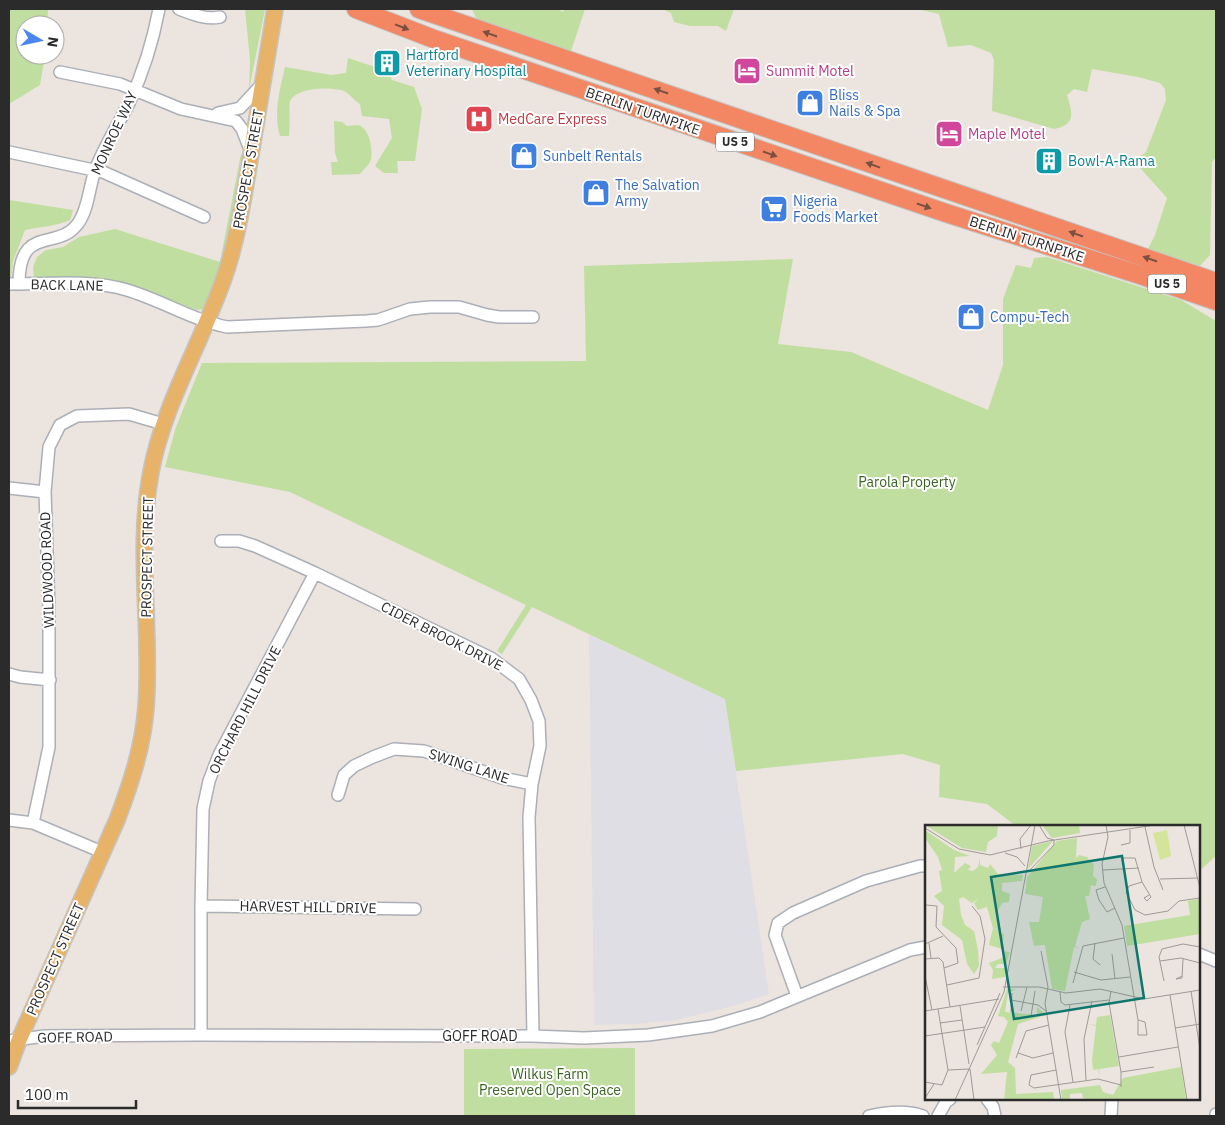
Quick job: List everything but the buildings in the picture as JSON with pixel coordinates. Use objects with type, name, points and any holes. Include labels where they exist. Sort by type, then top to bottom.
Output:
[{"type":"highway","name":"BERLIN TURNPIKE","points":[[356,9],[434,39],[565,84],[946,213],[1216,301]]},
{"type":"highway","name":"BERLIN TURNPIKE","points":[[419,9],[1216,282]]},
{"type":"highway","points":[[565,84],[572,60]]},
{"type":"highway","points":[[1143,276],[1216,314]]},
{"type":"main road","name":"PROSPECT STREET","points":[[9,1067],[14,1040],[102,852],[128,791],[143,733],[147,690],[146,516],[151,472],[163,424],[208,322],[232,251],[240,219],[275,9]]},
{"type":"street","name":"MONROE WAY","points":[[14,284],[22,260],[29,248],[38,242],[70,232],[79,222],[95,170],[135,89],[150,48],[158,9]]},
{"type":"street","points":[[179,9],[199,17],[220,18]]},
{"type":"street","points":[[60,72],[120,84],[181,108],[236,121],[242,129],[251,152]]},
{"type":"street","points":[[208,115],[237,110],[263,82]]},
{"type":"street","points":[[9,152],[110,174],[204,217]]},
{"type":"street","name":"BACK LANE","points":[[14,284],[89,284],[116,287],[208,322],[238,327],[378,320],[410,309],[430,307],[459,307],[499,317],[533,317]]},
{"type":"street","name":"WILDWOOD ROAD","points":[[33,823],[49,747],[50,680],[45,492],[49,447],[60,425],[77,416],[130,414],[163,424]]},
{"type":"street","points":[[9,488],[45,492]]},
{"type":"street","name":"CIDER BROOK DRIVE","points":[[221,541],[238,541],[255,546],[315,573],[491,658],[520,679],[539,721],[540,746],[532,784],[529,817],[533,1036]]},
{"type":"street","name":"ORCHARD HILL DRIVE","points":[[201,1035],[200,906],[203,809],[209,781],[219,755],[315,573]]},
{"type":"street","points":[[9,674],[50,680]]},
{"type":"street","name":"SWING LANE","points":[[338,795],[344,775],[354,766],[373,756],[394,749],[424,750],[502,778],[532,784]]},
{"type":"street","points":[[9,820],[33,823],[102,852]]},
{"type":"street","points":[[797,996],[775,935],[778,923],[793,913],[866,881],[925,866]]},
{"type":"street","name":"HARVEST HILL DRIVE","points":[[200,906],[415,908]]},
{"type":"street","name":"GOFF ROAD","points":[[14,1040],[44,1036],[533,1036],[584,1038],[648,1035],[712,1026],[760,1012],[910,950],[925,947]]},
{"type":"street","points":[[1200,954],[1216,961]]},
{"type":"street","points":[[938,1116],[949,1100]]},
{"type":"street","points":[[988,1100],[993,1107],[994,1116]]},
{"type":"street","points":[[1111,1116],[1112,1100]]},
{"type":"street","points":[[869,1116],[880,1113],[902,1112],[923,1116]]},
{"type":"shaded area","points":[[589,635],[725,699],[769,994],[733,1006],[676,1020],[636,1024],[594,1025]]},
{"type":"green space","points":[[9,9],[48,9],[48,15],[15,15],[15,65],[43,65],[40,85],[9,104]]},
{"type":"green space","points":[[245,9],[265,9],[249,90],[250,60]]},
{"type":"green space","points":[[472,9],[559,9],[562,12],[566,9],[585,9],[570,54],[477,20]]},
{"type":"green space","points":[[662,9],[734,9],[726,31],[718,26],[690,26],[674,22],[671,13]]},
{"type":"green space","points":[[916,9],[1216,9],[1216,157],[1212,162],[1210,255],[1198,268],[1147,251],[1155,235],[1167,198],[1134,161],[1146,152],[1166,100],[1165,89],[1160,83],[1092,69],[1087,92],[1074,89],[1067,95],[1071,112],[1070,121],[1054,129],[992,111],[994,60],[991,53],[971,45],[948,47],[939,14]]},
{"type":"green space","points":[[348,58],[375,67],[374,70],[390,75],[392,80],[414,87],[422,109],[415,161],[397,161],[398,173],[384,173],[375,166],[392,138],[389,119],[362,116],[360,104],[341,90],[329,88],[313,89],[294,96],[290,101],[289,136],[280,136],[277,110],[285,67],[331,75],[346,73]]},
{"type":"green space","points":[[334,121],[342,122],[347,126],[360,126],[367,133],[372,153],[369,163],[360,174],[332,175],[331,162],[338,162],[335,153]]},
{"type":"green space","points":[[241,154],[229,235],[219,278],[204,309],[196,310],[126,283],[108,280],[34,278],[33,267],[37,257],[46,250],[63,247],[79,237],[115,229],[220,262]]},
{"type":"green space","points":[[9,200],[73,210],[70,220],[25,230],[13,261],[11,278],[9,278]]},
{"type":"green space","name":"Parola Property","points":[[1047,257],[1181,300],[1216,321],[1216,856],[1200,870],[1200,825],[1015,825],[987,804],[939,797],[940,765],[903,754],[736,771],[725,699],[532,607],[502,654],[497,651],[526,605],[290,492],[165,467],[176,427],[202,363],[586,361],[584,266],[793,259],[778,344],[851,352],[988,410],[1003,365],[1003,299],[1016,265],[1031,268],[1034,258]]},
{"type":"green space","name":"Wilkus Farm Preserved Open Space","points":[[635,1048],[635,1116],[464,1116],[464,1049]]},
{"type":"place","name":"Hartford Veterinary Hospital","points":[[387,63]]},
{"type":"place","name":"Summit Motel","points":[[747,71]]},
{"type":"place","name":"Bliss Nails & Spa","points":[[810,103]]},
{"type":"place","name":"MedCare Express","points":[[479,119]]},
{"type":"place","name":"Maple Motel","points":[[949,134]]},
{"type":"place","name":"Sunbelt Rentals","points":[[524,156]]},
{"type":"place","name":"Bowl-A-Rama","points":[[1049,161]]},
{"type":"place","name":"The Salvation Army","points":[[596,193]]},
{"type":"place","name":"Nigeria Foods Market","points":[[774,209]]},
{"type":"place","name":"Compu-Tech","points":[[971,317]]}]
